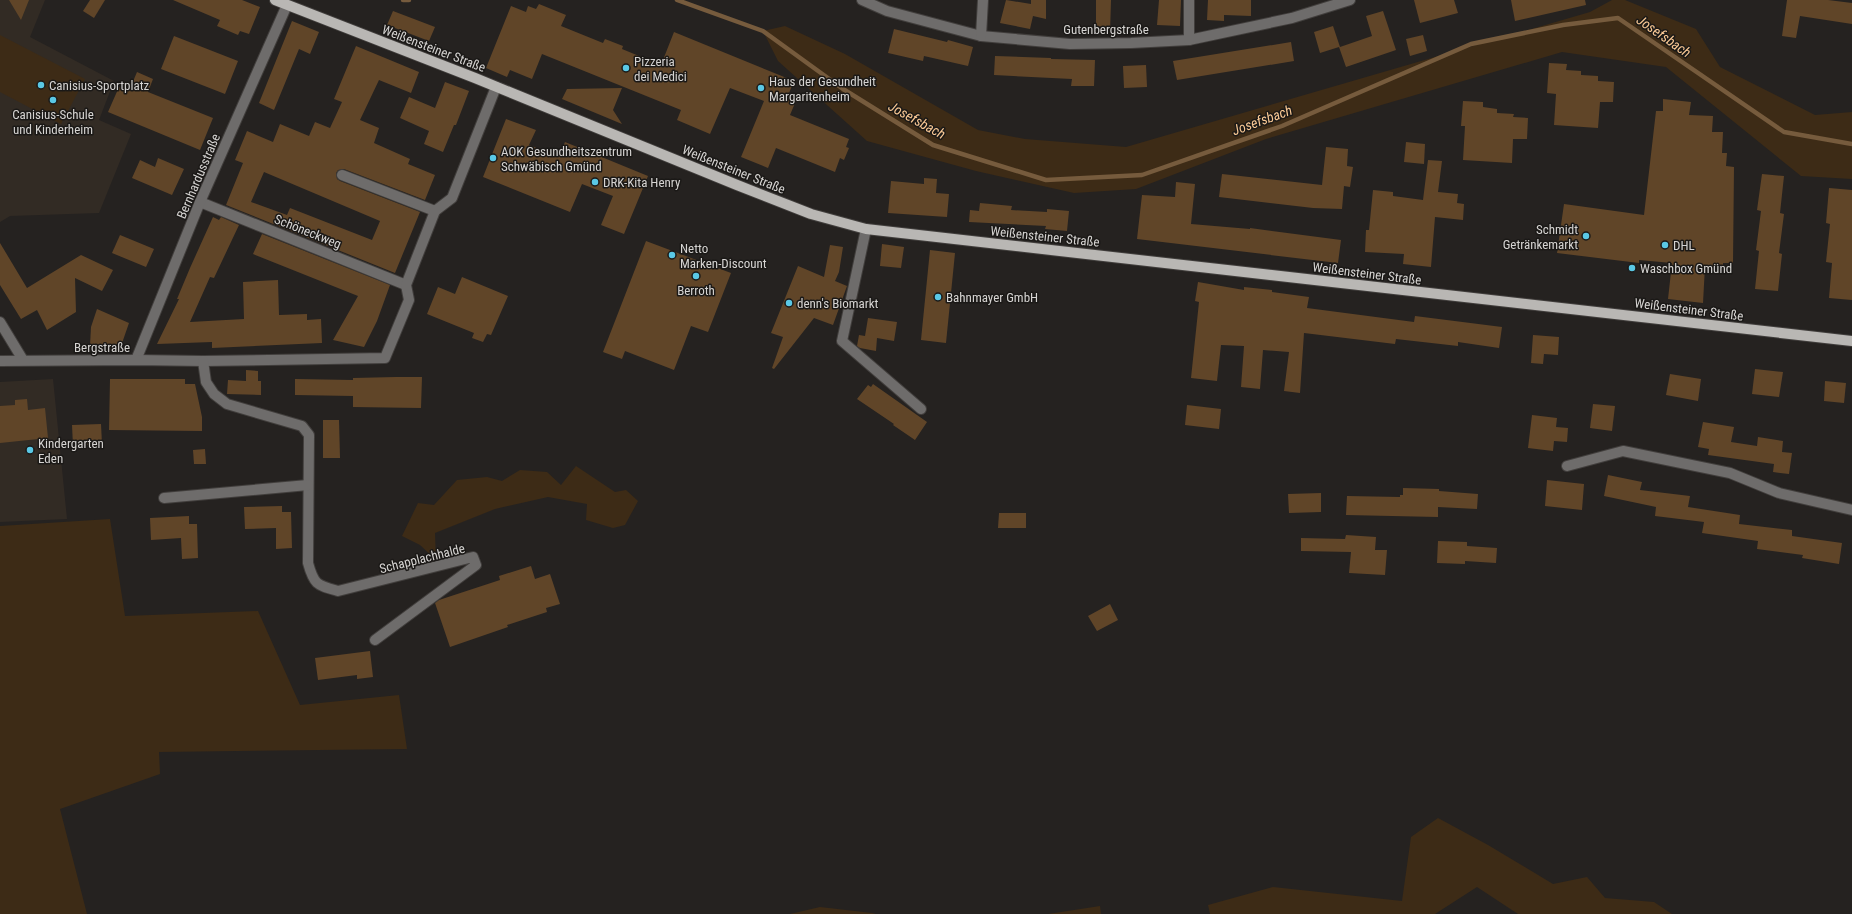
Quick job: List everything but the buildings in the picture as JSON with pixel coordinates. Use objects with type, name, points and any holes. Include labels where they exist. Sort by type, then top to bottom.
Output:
[{"type":"main road","name":"Weißensteiner Straße","points":[[275,0],[811,214],[866,229],[1852,341]]},
{"type":"street","name":"Gutenbergstraße","points":[[862,0],[887,11],[982,36],[1070,44],[1189,40],[1292,18],[1350,0]]},
{"type":"street","points":[[982,36],[983,0]]},
{"type":"street","points":[[1189,0],[1189,40]]},
{"type":"street","name":"Bernhardusstraße","points":[[136,360],[200,202],[287,5]]},
{"type":"street","points":[[406,285],[435,212],[452,198],[496,87]]},
{"type":"street","points":[[342,175],[435,212]]},
{"type":"street","name":"Schöneckweg","points":[[200,202],[406,285]]},
{"type":"street","points":[[866,229],[842,341],[921,409]]},
{"type":"street","name":"Bergstraße","points":[[0,361],[136,360],[203,362],[385,358],[409,300],[406,285]]},
{"type":"street","points":[[0,322],[24,360]]},
{"type":"street","points":[[164,498],[308,485],[309,435],[302,426],[227,404],[214,394],[206,382],[203,362]]},
{"type":"street","points":[[1567,466],[1623,451],[1730,473],[1779,493],[1852,510]]},
{"type":"street","name":"Schapplachhalde","points":[[308,485],[308,563],[312,579],[322,586],[338,591],[473,557],[476,565],[375,640]]},
{"type":"shaded area","name":"Canisius-Schule und Kinderheim","points":[[0,0],[45,0],[30,37],[114,81],[99,120],[131,134],[99,213],[10,216],[0,222]]},
{"type":"shaded area","points":[[1612,0],[1625,0],[1696,29],[1720,67],[1815,115],[1852,112],[1852,179],[1801,176],[1666,67],[1562,52],[1266,139],[1136,189],[1074,193],[976,171],[867,141],[778,61],[763,31],[785,26],[845,54],[978,130],[1025,139],[1126,147],[1590,12]]},
{"type":"shaded area","name":"Canisius-Sportplatz","points":[[0,35],[85,79],[61,124],[0,92]]},
{"type":"shaded area","name":"Kindergarten Eden","points":[[53,379],[67,519],[0,522],[0,382]]},
{"type":"shaded area","points":[[576,466],[615,492],[626,490],[638,501],[625,525],[613,528],[586,520],[587,504],[548,497],[495,509],[435,533],[436,560],[420,545],[402,536],[418,503],[434,505],[457,480],[487,477],[502,481],[520,470],[547,472],[561,485]]},
{"type":"shaded area","points":[[110,519],[125,616],[258,611],[300,705],[399,695],[407,749],[159,752],[160,774],[60,809],[87,914],[0,914],[0,526]]},
{"type":"shaded area","points":[[1438,818],[1488,845],[1553,884],[1587,877],[1605,898],[1654,902],[1672,914],[1518,914],[1477,887],[1435,914],[1210,914],[1208,905],[1273,887],[1402,901],[1411,837]]},
{"type":"shaded area","points":[[1100,906],[1101,914],[1048,914]]},
{"type":"shaded area","points":[[820,907],[872,913],[876,914],[790,914]]},
{"type":"waterway","name":"Josefsbach","points":[[403,0],[409,0]]},
{"type":"waterway","name":"Josefsbach","points":[[677,0],[763,31],[843,89],[933,145],[1046,180],[1142,175],[1282,126],[1471,44],[1563,25],[1618,18],[1784,132],[1852,144]]},
{"type":"place","name":"Pizzeria dei Medici","points":[[626,68]]},
{"type":"place","name":"Canisius-Sportplatz","points":[[41,85]]},
{"type":"place","name":"Haus der Gesundheit Margaritenheim","points":[[761,88]]},
{"type":"place","name":"Canisius-Schule und Kinderheim","points":[[53,100]]},
{"type":"place","name":"AOK Gesundheitszentrum Schwäbisch Gmünd","points":[[493,158]]},
{"type":"place","name":"DRK-Kita Henry","points":[[595,182]]},
{"type":"place","name":"Schmidt Getränkemarkt","points":[[1586,236]]},
{"type":"place","name":"DHL","points":[[1665,245]]},
{"type":"place","name":"Netto Marken-Discount","points":[[672,255]]},
{"type":"place","name":"Waschbox Gmünd","points":[[1632,268]]},
{"type":"place","name":"Berroth","points":[[696,276]]},
{"type":"place","name":"Bahnmayer GmbH","points":[[938,297]]},
{"type":"place","name":"denn's Biomarkt","points":[[789,303]]},
{"type":"place","name":"Kindergarten Eden","points":[[30,450]]}]
